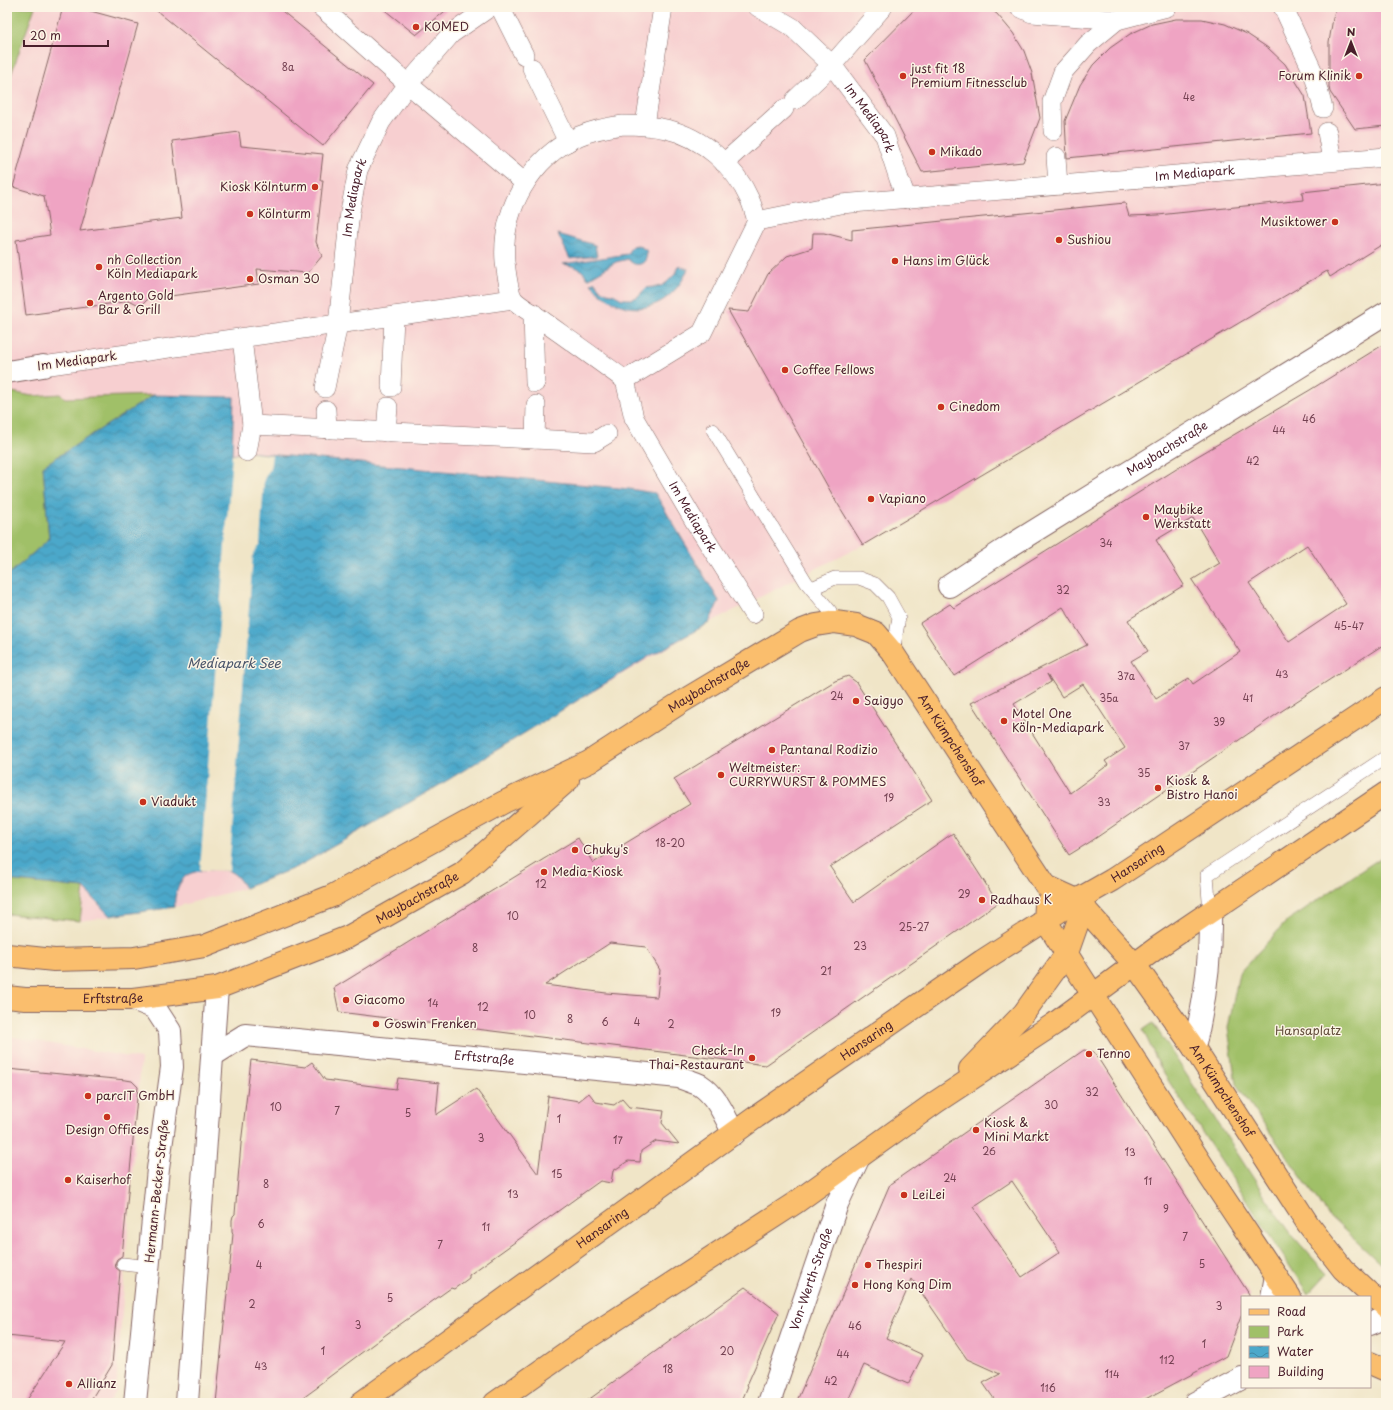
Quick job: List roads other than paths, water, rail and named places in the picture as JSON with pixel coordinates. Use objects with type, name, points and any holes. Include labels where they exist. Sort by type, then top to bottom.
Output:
[{"type":"main road","name":"Am Kümpchenshof","points":[[835,622],[856,625],[876,633],[893,653],[1046,886],[1081,906],[1135,965],[1194,1048],[1308,1224],[1343,1269],[1372,1296],[1386,1306]]},
{"type":"main road","name":"Maybachstraße","points":[[7,955],[54,960],[134,958],[205,946],[332,896],[504,802],[589,762],[683,701],[800,631],[816,625],[835,622]]},
{"type":"main road","name":"Hansaring","points":[[361,1403],[734,1134],[992,954],[1045,920],[1081,906],[1091,899],[1099,888],[1386,698]]},
{"type":"main road","name":"Maybachstraße","points":[[217,988],[348,937],[462,873],[589,762]]},
{"type":"main road","points":[[495,1403],[580,1343],[795,1203],[936,1102],[1054,1024],[1158,947],[1386,793]]},
{"type":"main road","points":[[1046,886],[1045,920],[1095,995],[1206,1170],[1289,1296]]},
{"type":"main road","points":[[936,1102],[985,1054],[1024,1012],[1067,953],[1079,919],[1081,906]]},
{"type":"main road","points":[[1081,906],[1085,959],[1095,995]]},
{"type":"main road","name":"Erftstraße","points":[[7,997],[133,1000],[217,988]]},
{"type":"main road","points":[[1371,1363],[1386,1370]]},
{"type":"street","points":[[320,7],[524,183]]},
{"type":"street","name":"Im Mediapark","points":[[325,388],[338,324],[350,212],[358,170],[381,122],[408,84],[451,34],[490,7]]},
{"type":"street","points":[[500,7],[568,142]]},
{"type":"street","points":[[645,125],[663,7]]},
{"type":"street","name":"Im Mediapark","points":[[758,7],[792,27],[832,65],[885,136],[907,199]]},
{"type":"street","points":[[724,163],[832,65],[883,7]]},
{"type":"street","points":[[1019,7],[1032,13],[1117,20],[1167,7]]},
{"type":"street","points":[[1283,7],[1313,72],[1323,108]]},
{"type":"street","points":[[1053,131],[1052,102],[1063,72],[1088,44],[1117,20]]},
{"type":"street","points":[[623,125],[645,125],[667,129],[688,137],[707,148],[724,163],[739,180],[750,200],[757,221],[702,333],[625,380],[513,299],[506,276],[504,252],[507,228],[513,205],[524,183],[539,164],[558,148],[578,136],[601,128],[623,125]]},
{"type":"street","points":[[1327,132],[1332,161]]},
{"type":"street","points":[[1056,157],[1058,185]]},
{"type":"street","name":"Im Mediapark","points":[[757,221],[841,204],[1386,157]]},
{"type":"street","name":"Im Mediapark","points":[[7,372],[513,299]]},
{"type":"street","points":[[533,313],[535,383]]},
{"type":"street","name":"Maybachstraße","points":[[949,586],[1016,542],[1386,313]]},
{"type":"street","points":[[391,387],[394,316]]},
{"type":"street","points":[[242,338],[252,425],[248,452]]},
{"type":"street","name":"Im Mediapark","points":[[625,380],[634,418],[695,522],[753,614]]},
{"type":"street","points":[[535,439],[536,405]]},
{"type":"street","points":[[386,432],[388,407]]},
{"type":"street","points":[[326,410],[327,429]]},
{"type":"street","points":[[252,425],[594,442],[634,418]]},
{"type":"street","points":[[1194,1048],[1198,1032],[1207,972],[1210,913]]},
{"type":"street","points":[[187,1403],[217,988]]},
{"type":"street","name":"Hermann-Becker-Straße","points":[[133,1000],[155,1008],[170,1031],[172,1067],[158,1169],[135,1403]]},
{"type":"street","name":"Erftstraße","points":[[213,1055],[244,1035],[679,1077],[700,1085],[713,1097],[734,1134]]},
{"type":"street","name":"Von-Werth-Straße","points":[[769,1403],[837,1204],[859,1157]]},
{"type":"street","points":[[1272,1296],[1276,1276]]},
{"type":"street","points":[[1371,1324],[1386,1317]]},
{"type":"street","points":[[1195,1403],[1241,1376]]},
{"type":"street","points":[[1229,1403],[1241,1376]]},
{"type":"lane","points":[[713,430],[806,582],[830,611],[835,622]]},
{"type":"lane","points":[[812,588],[835,578],[859,578],[875,584],[888,597],[899,617],[893,653]]},
{"type":"lane","points":[[1210,913],[1207,874],[1386,757]]},
{"type":"lane","points":[[124,1264],[149,1266]]},
{"type":"water","points":[[558,234],[595,245],[597,256],[570,259]]},
{"type":"water","points":[[638,245],[646,250],[647,255],[642,264],[635,264],[628,259],[616,262],[588,279],[578,268],[563,264],[627,254],[632,246]]},
{"type":"water","points":[[678,266],[688,269],[680,284],[669,296],[657,303],[644,307],[631,307],[617,304],[604,296],[591,284],[594,281],[601,290],[607,293],[613,294],[622,299],[632,299],[637,297],[646,288],[661,286],[666,283],[675,274]]},
{"type":"water","name":"Mediapark See","points":[[154,395],[234,397],[232,455],[247,452],[629,489],[655,493],[719,601],[709,623],[650,656],[438,786],[299,866],[245,888],[231,872],[224,870],[197,871],[185,876],[182,880],[176,893],[175,907],[110,916],[84,888],[7,880],[7,576],[49,539],[43,466]]},
{"type":"place","name":"KOMED","points":[[416,27]]},
{"type":"place","name":"just fit 18 Premium Fitnessclub","points":[[903,76]]},
{"type":"place","name":"Forum Klinik","points":[[1359,76]]},
{"type":"place","name":"Mikado","points":[[932,152]]},
{"type":"place","name":"Kiosk Kölnturm","points":[[315,187]]},
{"type":"place","name":"Kölnturm","points":[[250,214]]},
{"type":"place","name":"Musiktower","points":[[1335,222]]},
{"type":"place","name":"Sushiou","points":[[1059,240]]},
{"type":"place","name":"Hans im Glück","points":[[895,261]]},
{"type":"place","name":"nh Collection Köln Mediapark","points":[[99,267]]},
{"type":"place","name":"Osman 30","points":[[250,279]]},
{"type":"place","name":"Argento Gold Bar & Grill","points":[[90,303]]},
{"type":"place","name":"Coffee Fellows","points":[[785,370]]},
{"type":"place","name":"Cinedom","points":[[941,407]]},
{"type":"place","name":"Vapiano","points":[[871,499]]},
{"type":"place","name":"Maybike Werkstatt","points":[[1146,517]]},
{"type":"place","name":"Saigyo","points":[[856,701]]},
{"type":"place","name":"Motel One Köln-Mediapark","points":[[1004,721]]},
{"type":"place","name":"Pantanal Rodizio","points":[[772,750]]},
{"type":"place","name":"Weltmeister: CURRYWURST & POMMES","points":[[721,775]]},
{"type":"place","name":"Kiosk & Bistro Hanoi","points":[[1158,788]]},
{"type":"place","name":"Viadukt","points":[[143,802]]},
{"type":"place","name":"Chuky's","points":[[575,850]]},
{"type":"place","name":"Media-Kiosk","points":[[544,872]]},
{"type":"place","name":"Radhaus K","points":[[982,900]]},
{"type":"place","name":"Giacomo","points":[[346,1000]]},
{"type":"place","name":"Goswin Frenken","points":[[376,1024]]},
{"type":"place","name":"Tenno","points":[[1089,1054]]},
{"type":"place","name":"Check-In Thai-Restaurant","points":[[752,1058]]},
{"type":"place","name":"parcIT GmbH","points":[[88,1096]]},
{"type":"place","name":"Design Offices","points":[[107,1117]]},
{"type":"place","name":"Kiosk & Mini Markt","points":[[976,1130]]},
{"type":"place","name":"Kaiserhof","points":[[68,1180]]},
{"type":"place","name":"LeiLei","points":[[904,1195]]},
{"type":"place","name":"Thespiri","points":[[868,1265]]},
{"type":"place","name":"Hong Kong Dim","points":[[855,1285]]},
{"type":"place","name":"Allianz","points":[[69,1384]]},
{"type":"park label","name":"Hansaplatz","points":[[1308,1031]]}]
